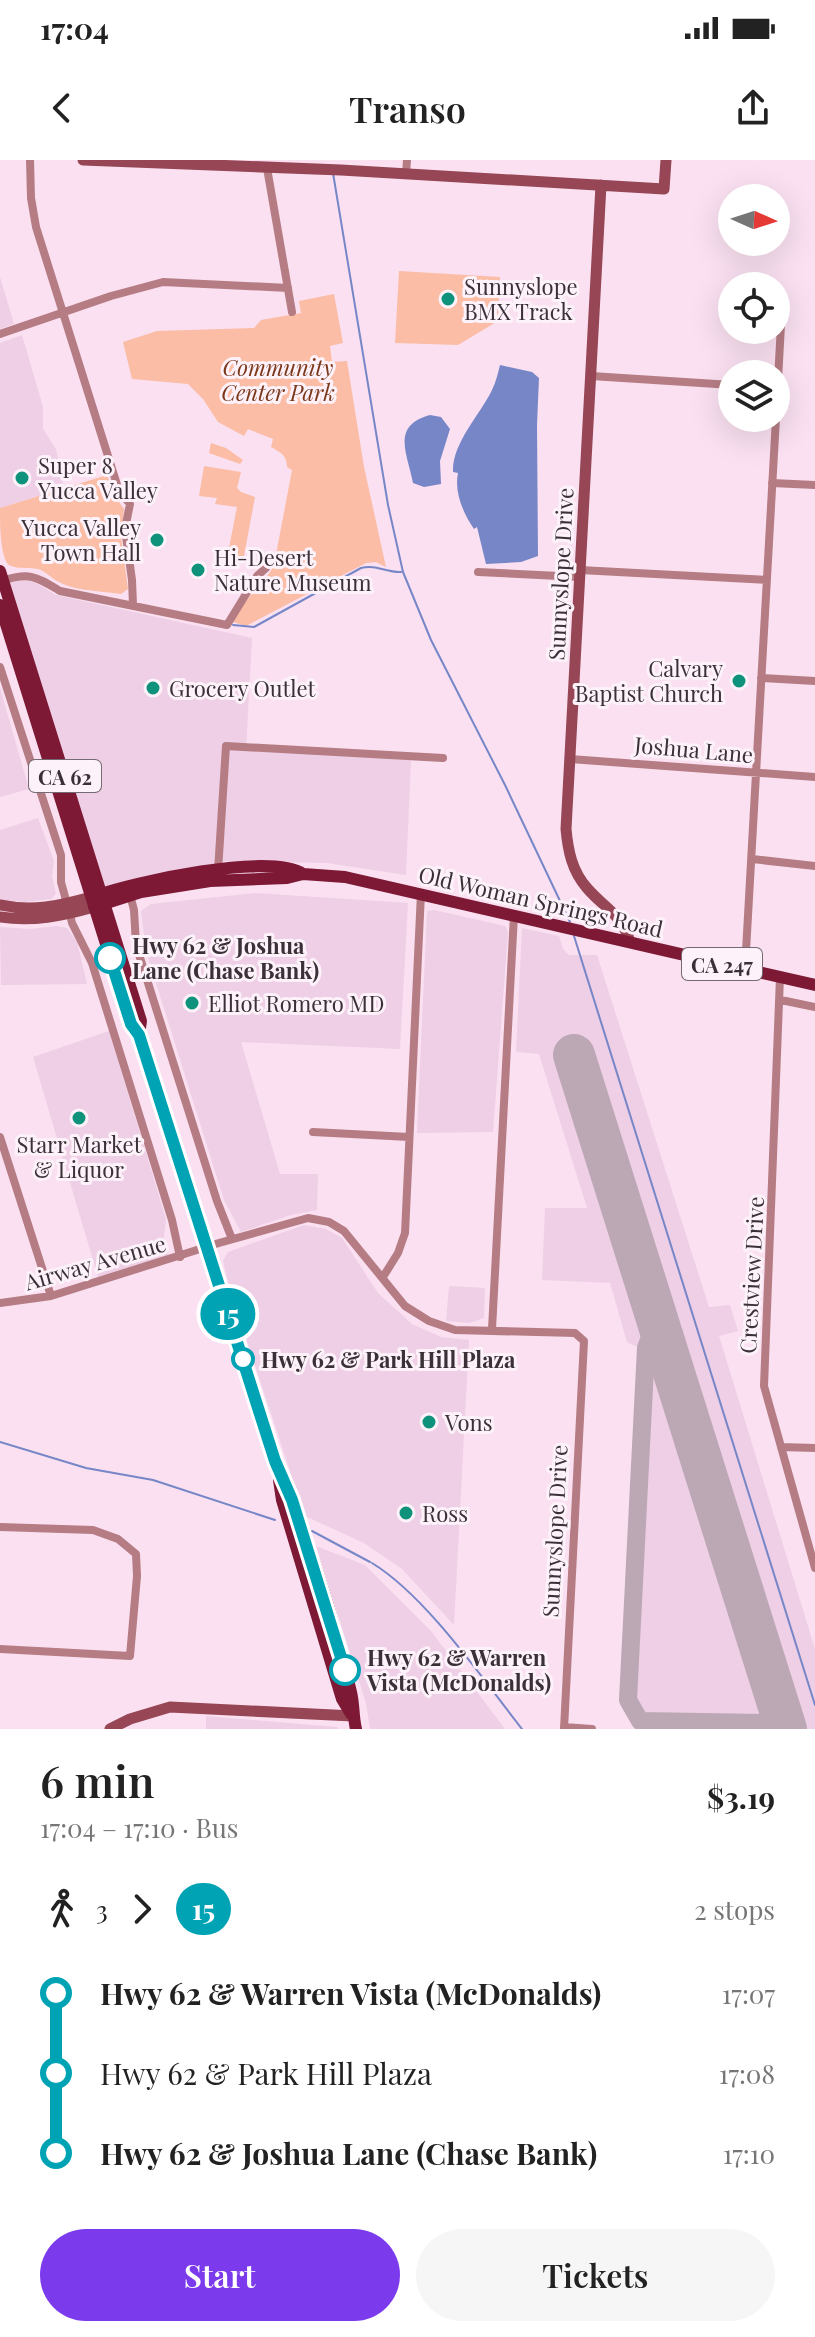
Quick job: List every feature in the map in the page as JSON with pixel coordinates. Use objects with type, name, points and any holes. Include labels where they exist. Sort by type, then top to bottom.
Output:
[{"type":"main road","name":"CA 62","points":[[1,577],[97,900]]},
{"type":"main road","name":"CA 62","points":[[0,605],[97,900],[141,1021],[139,1035],[275,1461],[282,1500],[337,1684],[354,1723]]},
{"type":"main road","name":"Old Woman Springs Road","points":[[97,900],[218,875],[274,867],[295,868],[303,874],[345,877],[421,893],[815,985]]},
{"type":"main road","name":"Old Woman Springs Road","points":[[97,900],[163,878],[218,875]]},
{"type":"street","points":[[30,160],[36,227],[119,491],[130,504],[125,529],[133,605]]},
{"type":"street","points":[[83,160],[267,168],[297,164],[321,170],[664,189],[666,160]]},
{"type":"street","points":[[406,174],[407,160]]},
{"type":"street","points":[[267,168],[292,312]]},
{"type":"street","name":"Sunnyslope Drive","points":[[601,185],[566,829],[572,864],[588,890],[622,921],[630,942]]},
{"type":"street","points":[[0,334],[163,282],[288,288]]},
{"type":"street","points":[[591,376],[718,384]]},
{"type":"street","points":[[745,969],[775,432]]},
{"type":"street","points":[[772,483],[815,485]]},
{"type":"street","points":[[1,577],[38,576],[60,591],[227,625],[257,576],[266,568]]},
{"type":"street","points":[[478,572],[767,580]]},
{"type":"street","points":[[0,667],[61,855],[61,882],[72,923],[92,963],[172,1220],[180,1257]]},
{"type":"street","points":[[761,678],[815,681]]},
{"type":"street","points":[[218,875],[226,746],[443,758]]},
{"type":"street","name":"Joshua Lane","points":[[570,759],[815,777]]},
{"type":"street","points":[[752,859],[815,866]]},
{"type":"street","points":[[383,1277],[398,1253],[405,1233],[421,893]]},
{"type":"street","points":[[130,895],[136,945],[217,1201],[232,1239]]},
{"type":"street","points":[[0,917],[21,920],[97,900]]},
{"type":"street","points":[[0,905],[69,909]]},
{"type":"street","points":[[492,1329],[514,915]]},
{"type":"street","name":"Crestview Drive","points":[[780,977],[764,1386],[815,1568]]},
{"type":"street","points":[[781,1000],[815,1007]]},
{"type":"street","points":[[313,1132],[409,1137]]},
{"type":"street","points":[[0,1137],[51,1296]]},
{"type":"street","name":"Airway Avenue","points":[[0,1303],[51,1296],[308,1218],[318,1219],[344,1231],[405,1306],[429,1321],[455,1330],[492,1329],[575,1333],[581,1336]]},
{"type":"street","name":"Sunnyslope Drive","points":[[564,1728],[584,1341],[581,1336]]},
{"type":"street","points":[[781,1447],[815,1448]]},
{"type":"street","points":[[0,1527],[93,1530],[118,1539],[136,1554],[137,1576],[130,1656],[0,1649]]},
{"type":"street","points":[[110,1729],[130,1719],[170,1707],[354,1723]]},
{"type":"street","points":[[564,1728],[592,1729]]},
{"type":"shaded area","points":[[0,277],[14,324],[0,329]]},
{"type":"shaded area","points":[[22,335],[43,407],[43,429],[56,449],[64,488],[0,508],[0,343]]},
{"type":"shaded area","points":[[21,579],[31,580],[56,595],[252,638],[246,750],[411,760],[406,875],[327,863],[226,861],[103,887],[6,584]]},
{"type":"shaded area","points":[[0,688],[29,789],[0,797]]},
{"type":"shaded area","points":[[38,818],[54,861],[52,876],[56,894],[51,899],[26,902],[0,900],[0,830]]},
{"type":"shaded area","points":[[256,893],[408,903],[400,1049],[241,1042],[280,1174],[318,1174],[317,1210],[291,1215],[241,1232],[224,1200],[146,951],[141,911],[151,904]]},
{"type":"shaded area","points":[[427,911],[505,926],[508,932],[493,1132],[417,1133]]},
{"type":"shaded area","points":[[0,927],[31,929],[67,928],[77,942],[87,984],[1,985]]},
{"type":"shaded area","points":[[522,928],[559,936],[563,949],[569,955],[597,955],[709,1307],[730,1305],[738,1331],[719,1336],[815,1649],[815,1729],[641,1728],[627,1709],[623,1698],[643,1350],[627,1342],[610,1283],[542,1280],[545,1208],[587,1208],[539,1054],[516,1052]]},
{"type":"shaded area","points":[[109,1031],[166,1219],[164,1237],[168,1255],[98,1277],[33,1057]]},
{"type":"shaded area","points":[[304,1225],[326,1229],[342,1238],[378,1293],[412,1324],[441,1337],[469,1340],[454,1625],[402,1569],[364,1543],[305,1516],[223,1261],[228,1252]]},
{"type":"shaded area","points":[[449,1286],[485,1288],[484,1318],[469,1323],[446,1321]]},
{"type":"shaded area","points":[[316,1546],[365,1565],[431,1631],[505,1729],[370,1729],[366,1703]]},
{"type":"shaded area","points":[[206,1716],[337,1727],[338,1729],[206,1729]]},
{"type":"green space","name":"Sunnyslope BMX Track","points":[[399,271],[500,277],[498,321],[458,345],[395,343]]},
{"type":"green space","name":"Community Center Park","points":[[334,294],[343,343],[330,346],[332,362],[347,361],[364,467],[386,567],[376,562],[366,563],[246,626],[233,622],[274,565],[292,470],[287,467],[283,455],[271,447],[273,439],[248,429],[244,436],[218,422],[203,399],[188,384],[132,379],[123,342],[157,331],[254,328],[261,320],[301,313],[299,301]]},
{"type":"green space","points":[[211,443],[226,448],[243,460],[240,464],[209,453]]},
{"type":"green space","points":[[204,466],[241,472],[237,488],[255,497],[243,561],[227,558],[237,507],[215,504],[217,498],[199,496]]},
{"type":"green space","points":[[107,475],[124,509],[121,537],[128,589],[121,594],[81,589],[65,585],[38,569],[7,563],[0,529],[0,508]]},
{"type":"water","points":[[500,365],[532,372],[539,378],[538,556],[521,562],[486,564],[477,527],[474,529],[460,502],[458,473],[453,472],[457,450],[487,400]]},
{"type":"water","points":[[430,415],[441,417],[450,429],[440,461],[441,484],[424,487],[413,483],[405,442],[410,426]]},
{"type":"waterway","points":[[333,173],[388,505],[403,572],[431,640],[570,922]]},
{"type":"waterway","points":[[233,625],[254,627],[361,568],[401,572]]},
{"type":"waterway","points":[[574,936],[815,1705]]},
{"type":"waterway","points":[[0,1442],[86,1468],[153,1480],[275,1520]]},
{"type":"waterway","points":[[312,1531],[370,1562]]},
{"type":"waterway","points":[[372,1563],[413,1596],[433,1617],[522,1729]]},
{"type":"taxiway","points":[[660,1330],[651,1334],[646,1348],[628,1700],[640,1721],[768,1723],[782,1729]]},
{"type":"taxiway","points":[[768,1723],[777,1716],[779,1708]]},
{"type":"runway","points":[[574,1055],[786,1729]]},
{"type":"bus line","name":"15","points":[[110,958],[131,1024],[139,1035],[345,1670]]},
{"type":"place","name":"Sunnyslope BMX Track","points":[[448,299]]},
{"type":"place","name":"Super 8 Yucca Valley","points":[[22,478]]},
{"type":"place","name":"Yucca Valley Town Hall","points":[[157,540]]},
{"type":"place","name":"Hi-Desert Nature Museum","points":[[198,570]]},
{"type":"place","name":"Calvary Baptist Church","points":[[739,681]]},
{"type":"place","name":"Grocery Outlet","points":[[153,688]]},
{"type":"place","name":"Hwy 62 & Joshua Lane (Chase Bank)","points":[[110,958]]},
{"type":"place","name":"Elliot Romero MD","points":[[192,1003]]},
{"type":"place","name":"Starr Market & Liquor","points":[[79,1118]]},
{"type":"place","name":"Hwy 62 & Park Hill Plaza","points":[[243,1359]]},
{"type":"place","name":"Vons","points":[[429,1422]]},
{"type":"place","name":"Ross","points":[[406,1513]]},
{"type":"place","name":"Hwy 62 & Warren Vista (McDonalds)","points":[[345,1670]]}]
